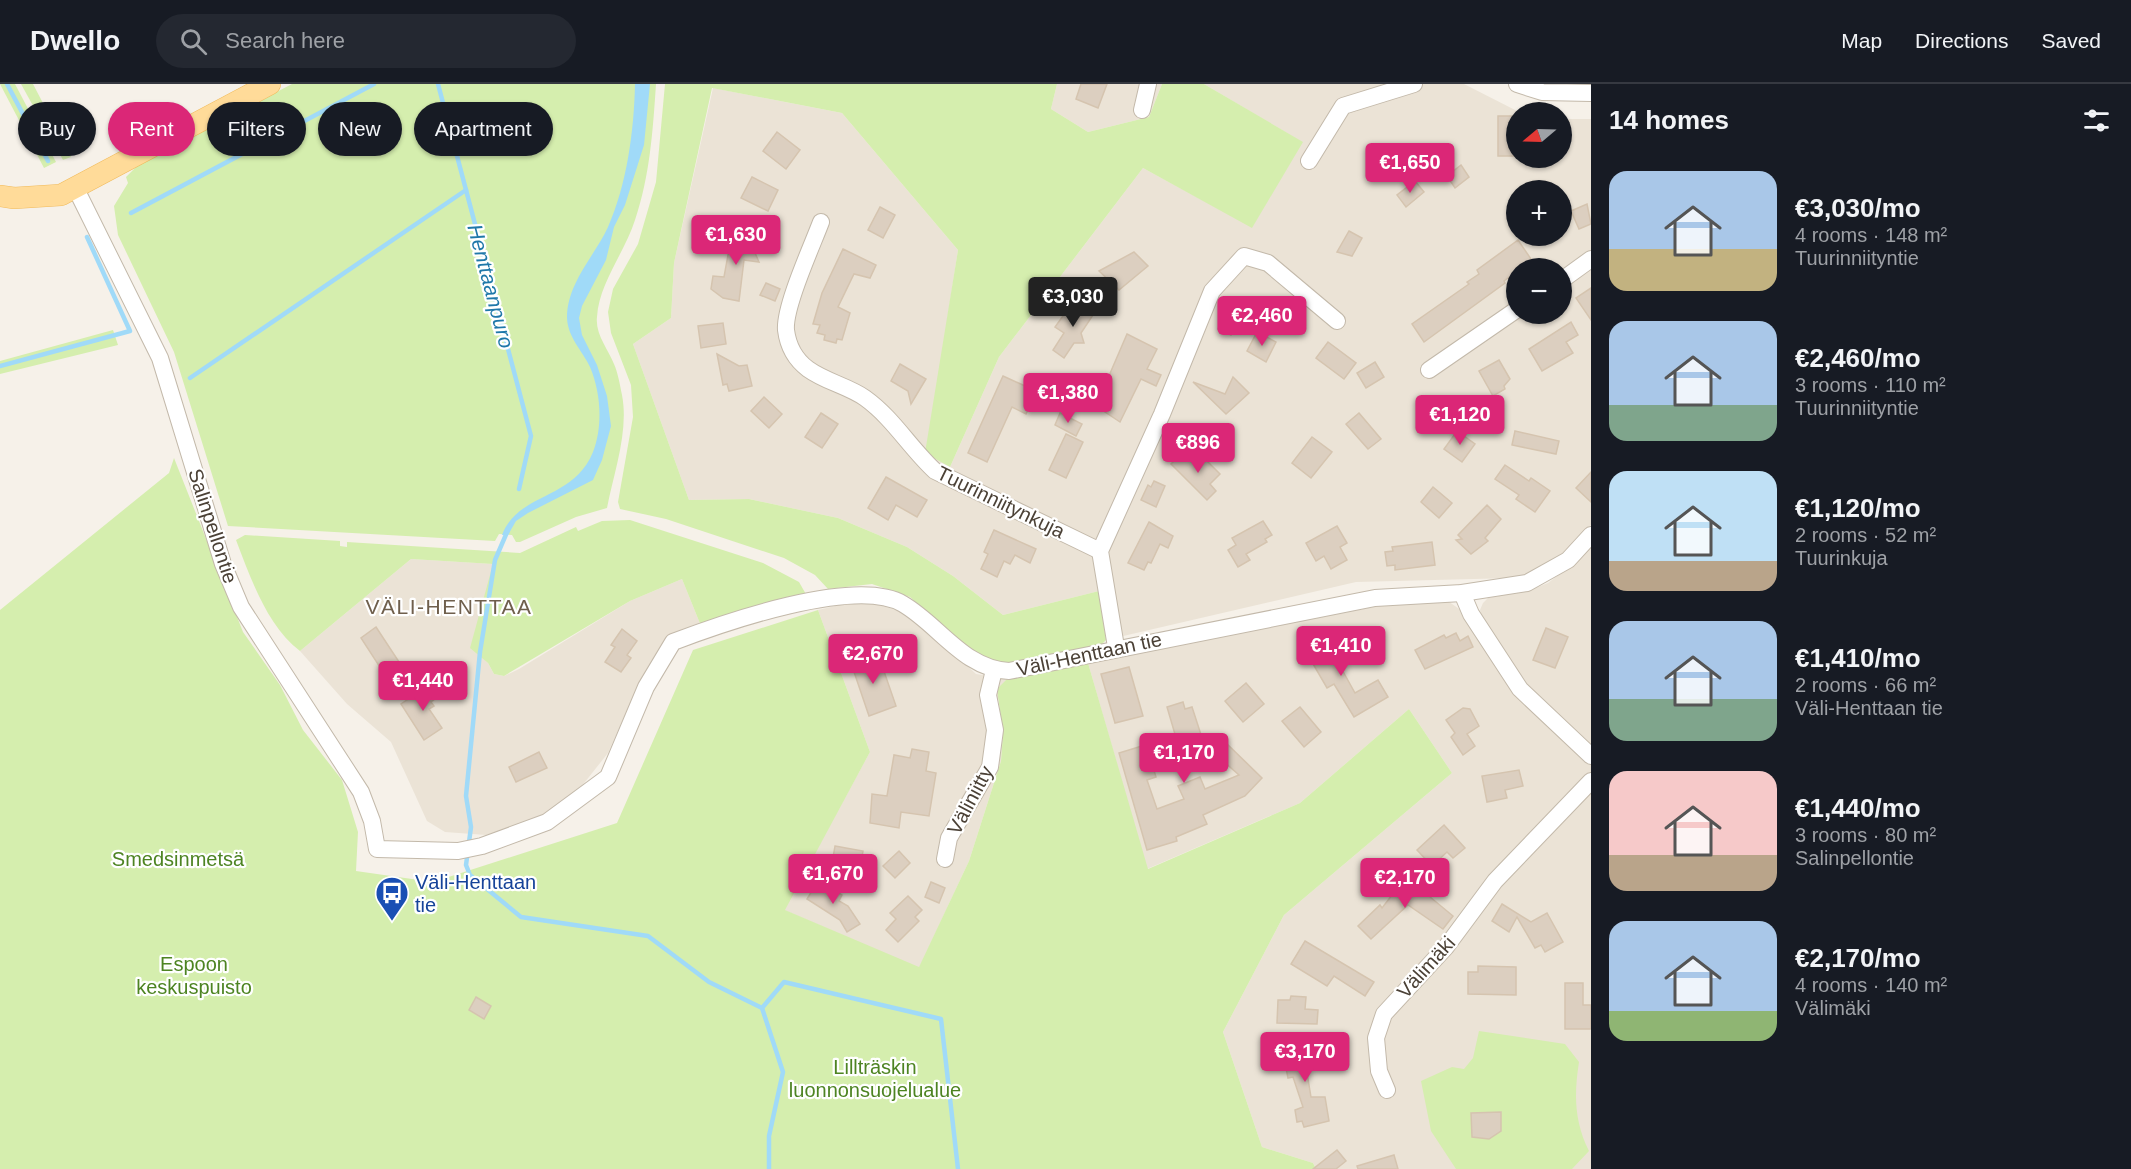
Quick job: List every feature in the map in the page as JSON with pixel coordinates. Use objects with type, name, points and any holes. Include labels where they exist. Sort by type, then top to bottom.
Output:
[{"type":"main road","points":[[0,196],[52,197],[76,189],[270,84]]},
{"type":"street","points":[[1142,110],[1148,84]]},
{"type":"street","points":[[1309,161],[1343,106],[1414,84]]},
{"type":"street","points":[[1517,84],[1542,93],[1591,93]]},
{"type":"street","name":"Salinpellontie","points":[[76,189],[160,358],[230,583],[252,628],[361,792],[372,821],[377,849]]},
{"type":"street","name":"Tuurinniitynkuja","points":[[821,222],[786,318],[788,341],[798,359],[823,378],[860,394],[877,407],[918,456],[935,471],[1100,551]]},
{"type":"street","points":[[1116,647],[1100,551],[1162,414],[1212,291],[1244,256],[1268,263],[1338,321]]},
{"type":"street","points":[[1572,273],[1591,259]]},
{"type":"street","points":[[1429,370],[1506,317]]},
{"type":"street","name":"Väli-Henttaan tie","points":[[377,849],[458,852],[482,846],[547,822],[608,777],[646,687],[673,642],[764,612],[816,601],[877,594],[903,603],[971,658],[994,670],[1023,669],[1116,647],[1375,598],[1462,593],[1527,583],[1568,560],[1591,535]]},
{"type":"street","points":[[1462,593],[1471,614],[1520,689],[1591,756]]},
{"type":"street","name":"Väliniitty","points":[[945,859],[949,838],[990,767],[995,730],[988,695],[994,670]]},
{"type":"street","name":"Välimäki","points":[[1387,1090],[1379,1071],[1377,1038],[1384,1014],[1446,947],[1496,881],[1591,781]]},
{"type":"shaded area","points":[[1057,84],[1162,84],[1149,117],[1088,132],[1051,109]]},
{"type":"shaded area","points":[[1204,84],[1464,84],[1506,105],[1506,168],[1572,168],[1572,119],[1591,119],[1591,525],[1547,569],[1513,578],[1356,582],[1106,640],[1099,591],[1003,615],[953,576],[907,547],[838,518],[749,499],[689,500],[633,344],[671,318],[674,263],[713,88],[842,113],[958,250],[945,334],[950,467],[999,357],[1143,168],[1252,227],[1302,142]]},
{"type":"shaded area","points":[[1591,546],[1591,747],[1524,685],[1483,622],[1480,610],[1488,598],[1528,591],[1548,583],[1581,558]]},
{"type":"shaded area","points":[[411,559],[494,564],[471,647],[488,663],[494,674],[504,676],[519,669],[630,601],[682,579],[701,626],[663,642],[636,690],[608,753],[577,792],[546,816],[486,835],[445,832],[427,821],[391,742],[347,704],[300,651]]},
{"type":"shaded area","points":[[1445,599],[1462,611],[1591,764],[1591,1169],[1316,1169],[1313,1163],[1262,1147],[1223,1032],[1284,915],[1452,773],[1409,709],[1300,803],[1147,869],[1088,663],[1389,604]]},
{"type":"shaded area","points":[[848,603],[876,604],[899,611],[922,624],[976,674],[1007,679],[997,703],[1003,733],[1001,761],[969,861],[919,968],[784,910],[870,752],[818,610]]},
{"type":"green space","points":[[0,84],[15,84],[24,102],[18,102],[18,118]]},
{"type":"green space","points":[[21,84],[33,84],[42,102],[31,102]]},
{"type":"green space","points":[[292,84],[656,84],[650,152],[640,203],[631,232],[602,292],[597,317],[600,335],[617,371],[624,409],[622,437],[607,508],[576,517],[520,542],[516,542],[512,535],[499,534],[495,541],[228,526],[174,352],[118,235],[114,206],[128,183],[126,177],[140,163],[153,156],[195,156],[195,134],[207,128],[207,156],[306,156],[306,102],[257,102]]},
{"type":"green space","points":[[665,84],[1057,84],[1051,109],[1088,132],[1149,117],[1162,84],[1204,84],[1303,142],[1252,228],[1143,168],[999,357],[950,467],[925,453],[958,250],[842,113],[712,88],[674,263],[671,318],[633,344],[689,500],[749,499],[838,518],[907,547],[953,576],[1003,615],[1099,591],[1106,640],[1100,646],[1017,664],[991,663],[961,644],[910,597],[872,584],[828,589],[815,575],[784,558],[666,519],[620,509],[618,502],[633,417],[631,385],[611,333],[608,312],[613,289],[638,244],[656,182]]},
{"type":"green space","points":[[38,156],[53,156],[56,162],[44,168]]},
{"type":"green space","points":[[61,156],[71,157],[63,160]]},
{"type":"green space","points":[[113,330],[118,345],[0,374],[0,361]]},
{"type":"green space","name":"Espoon keskuspuisto","points":[[174,458],[243,632],[280,685],[303,730],[342,780],[358,832],[356,871],[433,882],[617,823],[693,650],[818,610],[870,752],[785,910],[919,967],[969,861],[1001,761],[1003,733],[997,689],[1007,679],[1088,663],[1148,869],[1300,803],[1409,709],[1452,773],[1284,915],[1223,1032],[1262,1147],[1313,1163],[1316,1169],[0,1169],[0,610],[169,473]]},
{"type":"green space","points":[[630,520],[763,563],[799,582],[807,596],[701,626],[682,579],[630,601],[504,676],[494,674],[488,663],[470,648],[493,564],[411,559],[300,651],[288,641],[269,615],[254,586],[236,540],[245,535],[340,541],[340,546],[347,547],[347,542],[520,553],[576,527],[578,531],[602,521]]},
{"type":"green space","points":[[1479,1031],[1565,1044],[1579,1062],[1576,1107],[1580,1129],[1589,1151],[1572,1169],[1456,1169],[1431,1131],[1421,1081],[1452,1067],[1464,1069],[1473,1058]]},
{"type":"water","points":[[635,84],[650,84],[644,145],[625,205],[614,227],[606,260],[582,306],[579,318],[582,335],[597,365],[607,396],[611,426],[602,460],[593,480],[528,513],[516,521],[508,535],[502,535],[510,521],[520,511],[573,480],[584,468],[596,442],[599,421],[597,388],[590,367],[570,332],[567,318],[568,305],[576,282],[608,227],[615,210],[625,175],[631,139]]},
{"type":"building","points":[[1081,84],[1107,84],[1098,108],[1076,99]]},
{"type":"building","points":[[1498,116],[1506,116],[1506,156],[1498,156]]},
{"type":"building","points":[[777,132],[800,150],[786,169],[763,151]]},
{"type":"building","points":[[1461,165],[1469,177],[1455,188],[1447,176]]},
{"type":"building","points":[[752,177],[778,190],[768,211],[741,198]]},
{"type":"building","points":[[1415,181],[1424,192],[1406,207],[1397,195]]},
{"type":"building","points":[[1587,204],[1591,224],[1579,229],[1572,211]]},
{"type":"building","points":[[880,207],[895,215],[883,238],[868,230]]},
{"type":"building","points":[[1349,231],[1362,238],[1352,256],[1337,252]]},
{"type":"building","points":[[732,233],[758,236],[755,253],[759,262],[744,260],[739,301],[723,298],[711,289],[713,276],[724,277]]},
{"type":"building","points":[[1510,246],[1522,246],[1530,258],[1506,258],[1505,283],[1424,342],[1412,324],[1469,284],[1467,282],[1479,274],[1477,270]]},
{"type":"building","points":[[843,249],[876,265],[870,278],[854,274],[838,307],[850,313],[842,340],[837,339],[836,343],[824,340],[825,335],[817,333],[820,325],[813,324],[822,293]]},
{"type":"building","points":[[1134,252],[1148,266],[1119,290],[1099,271]]},
{"type":"building","points":[[766,283],[780,289],[775,301],[760,295]]},
{"type":"building","points":[[1591,288],[1591,320],[1576,298]]},
{"type":"building","points":[[1073,302],[1082,308],[1085,305],[1095,312],[1081,333],[1084,343],[1074,343],[1064,358],[1053,350],[1064,333],[1055,327]]},
{"type":"building","points":[[1226,310],[1239,315],[1231,335],[1218,329]]},
{"type":"building","points":[[723,323],[726,344],[701,348],[698,326]]},
{"type":"building","points":[[1568,324],[1572,324],[1578,335],[1566,342],[1573,353],[1542,371],[1529,349]]},
{"type":"building","points":[[1257,332],[1276,342],[1266,362],[1247,351]]},
{"type":"building","points":[[1127,334],[1157,349],[1147,369],[1161,375],[1156,386],[1141,379],[1120,422],[1096,406]]},
{"type":"building","points":[[1328,342],[1356,363],[1344,379],[1316,358]]},
{"type":"building","points":[[717,354],[739,366],[747,365],[752,386],[729,391],[727,384],[723,385]]},
{"type":"building","points":[[1499,360],[1510,379],[1504,386],[1505,389],[1493,396],[1479,371]]},
{"type":"building","points":[[1375,362],[1384,377],[1366,388],[1357,373]]},
{"type":"building","points":[[900,364],[926,379],[911,404],[908,391],[891,381]]},
{"type":"building","points":[[1003,376],[1036,391],[1026,414],[1012,407],[987,462],[968,453]]},
{"type":"building","points":[[1233,377],[1249,393],[1226,414],[1193,382],[1225,394]]},
{"type":"building","points":[[764,397],[782,414],[769,428],[751,411]]},
{"type":"building","points":[[821,413],[838,424],[822,448],[805,437]]},
{"type":"building","points":[[1060,413],[1082,424],[1076,436],[1055,425]]},
{"type":"building","points":[[1359,413],[1381,439],[1368,449],[1346,424]]},
{"type":"building","points":[[1457,431],[1475,444],[1462,462],[1444,449]]},
{"type":"building","points":[[1515,431],[1559,441],[1556,454],[1512,445]]},
{"type":"building","points":[[1066,434],[1083,442],[1066,478],[1049,470]]},
{"type":"building","points":[[1312,437],[1332,452],[1311,478],[1292,463]]},
{"type":"building","points":[[1182,453],[1195,465],[1203,457],[1220,474],[1210,484],[1216,491],[1207,500],[1171,464]]},
{"type":"building","points":[[1505,465],[1529,481],[1531,478],[1550,491],[1535,512],[1516,499],[1519,495],[1495,479]]},
{"type":"building","points":[[1591,472],[1591,502],[1576,488]]},
{"type":"building","points":[[886,477],[927,500],[917,517],[896,505],[888,520],[868,508]]},
{"type":"building","points":[[1154,481],[1165,486],[1156,507],[1141,500],[1148,485],[1151,487]]},
{"type":"building","points":[[1433,487],[1452,503],[1439,518],[1421,502]]},
{"type":"building","points":[[1487,505],[1501,519],[1485,538],[1488,541],[1471,554],[1456,540],[1462,539],[1458,535]]},
{"type":"building","points":[[1263,521],[1272,535],[1265,539],[1267,542],[1246,554],[1250,560],[1238,567],[1228,550],[1236,545],[1232,538]]},
{"type":"building","points":[[1149,522],[1173,536],[1168,548],[1160,544],[1151,563],[1148,562],[1144,570],[1128,563]]},
{"type":"building","points":[[1337,526],[1347,543],[1340,547],[1347,560],[1331,569],[1324,556],[1316,561],[1306,543]]},
{"type":"building","points":[[994,530],[1036,549],[1030,563],[1015,555],[1010,564],[1004,561],[997,577],[981,569],[988,554],[984,552]]},
{"type":"building","points":[[1432,542],[1435,565],[1395,570],[1395,565],[1387,566],[1385,552],[1393,551],[1392,547]]},
{"type":"building","points":[[376,627],[403,668],[387,678],[361,638]]},
{"type":"building","points":[[1546,628],[1568,637],[1555,668],[1533,660]]},
{"type":"building","points":[[622,629],[637,641],[627,655],[631,658],[621,672],[605,662],[615,647],[611,645]]},
{"type":"building","points":[[1456,633],[1460,641],[1468,636],[1473,647],[1425,669],[1415,650],[1444,635],[1446,638]]},
{"type":"building","points":[[1321,634],[1324,651],[1330,648],[1355,693],[1378,680],[1388,697],[1354,717],[1334,684],[1327,688],[1298,638]]},
{"type":"building","points":[[878,654],[896,706],[869,716],[851,663]]},
{"type":"building","points":[[1129,667],[1143,716],[1115,723],[1101,674]]},
{"type":"building","points":[[1246,683],[1264,704],[1243,722],[1225,701]]},
{"type":"building","points":[[431,684],[439,696],[431,702],[434,706],[429,709],[442,728],[424,740],[401,704]]},
{"type":"building","points":[[1183,702],[1185,709],[1192,707],[1204,744],[1221,738],[1262,778],[1245,796],[1203,815],[1207,824],[1176,837],[1177,841],[1147,850],[1119,753],[1142,746],[1147,766],[1152,764],[1156,777],[1147,780],[1157,809],[1184,799],[1178,786],[1200,777],[1205,789],[1239,775],[1214,753],[1195,759],[1193,755],[1182,758],[1167,707]]},
{"type":"building","points":[[1300,707],[1321,732],[1304,747],[1282,721]]},
{"type":"building","points":[[1463,708],[1470,709],[1479,726],[1467,734],[1475,746],[1463,755],[1451,737],[1455,733],[1446,720]]},
{"type":"building","points":[[912,749],[929,752],[926,771],[936,773],[929,816],[901,812],[899,828],[870,823],[872,794],[887,796],[894,755],[910,758]]},
{"type":"building","points":[[539,752],[547,768],[516,782],[509,767]]},
{"type":"building","points":[[1519,770],[1523,786],[1505,790],[1507,798],[1487,802],[1482,776]]},
{"type":"building","points":[[1444,825],[1465,848],[1453,858],[1447,852],[1432,866],[1417,850]]},
{"type":"building","points":[[835,846],[863,851],[859,873],[831,869]]},
{"type":"building","points":[[899,851],[910,863],[895,878],[883,866]]},
{"type":"building","points":[[1406,877],[1453,916],[1443,929],[1408,905],[1371,939],[1358,926],[1380,905],[1382,908]]},
{"type":"building","points":[[818,881],[842,895],[839,901],[848,906],[860,924],[847,932],[840,920],[807,899]]},
{"type":"building","points":[[931,882],[945,888],[939,903],[925,897]]},
{"type":"building","points":[[908,896],[922,910],[915,917],[919,921],[898,942],[886,930],[896,919],[890,913]]},
{"type":"building","points":[[1502,904],[1531,922],[1547,913],[1563,942],[1545,952],[1541,945],[1535,948],[1517,917],[1509,932],[1492,921]]},
{"type":"building","points":[[1305,941],[1374,982],[1365,996],[1334,976],[1327,986],[1291,964]]},
{"type":"building","points":[[1478,966],[1516,967],[1516,995],[1468,994],[1468,972],[1478,972]]},
{"type":"building","points":[[1565,983],[1583,983],[1583,1005],[1591,1005],[1591,1029],[1565,1029]]},
{"type":"building","points":[[1291,996],[1306,997],[1305,1009],[1318,1010],[1317,1024],[1277,1023],[1278,1000],[1290,1000]]},
{"type":"building","points":[[476,997],[491,1006],[484,1019],[469,1010]]},
{"type":"building","points":[[1315,1041],[1318,1057],[1312,1058],[1314,1066],[1306,1067],[1311,1097],[1325,1097],[1329,1121],[1304,1127],[1302,1121],[1297,1122],[1295,1110],[1303,1107],[1293,1077],[1288,1078],[1282,1048]]},
{"type":"building","points":[[1501,1112],[1501,1131],[1489,1139],[1472,1137],[1471,1113]]},
{"type":"building","points":[[1337,1150],[1346,1161],[1336,1169],[1313,1169]]},
{"type":"building","points":[[1394,1155],[1398,1169],[1358,1169],[1357,1166]]},
{"type":"waterway","points":[[7,84],[48,161]]},
{"type":"waterway","points":[[131,213],[374,84]]},
{"type":"waterway","name":"Henttaanpuro","points":[[438,84],[531,436],[519,489]]},
{"type":"waterway","points":[[190,378],[466,190]]},
{"type":"waterway","points":[[0,366],[130,331],[87,237]]},
{"type":"waterway","name":"Henttaanpuro","points":[[508,530],[495,560],[480,652],[466,796],[471,827],[466,865],[470,875],[521,917],[648,936],[709,982],[762,1008],[783,1072],[769,1136],[769,1169]]},
{"type":"waterway","points":[[762,1008],[784,982],[941,1019],[958,1169]]},
{"type":"place","name":"Väli-Henttaan tie","points":[[392,922]]},
{"type":"district","name":"VÄLI-HENTTAA","points":[[449,606]]},
{"type":"park label","name":"Smedsinmetsä","points":[[178,859]]},
{"type":"park label","name":"Lillträskin luonnonsuojelualue","points":[[875,1078]]}]
